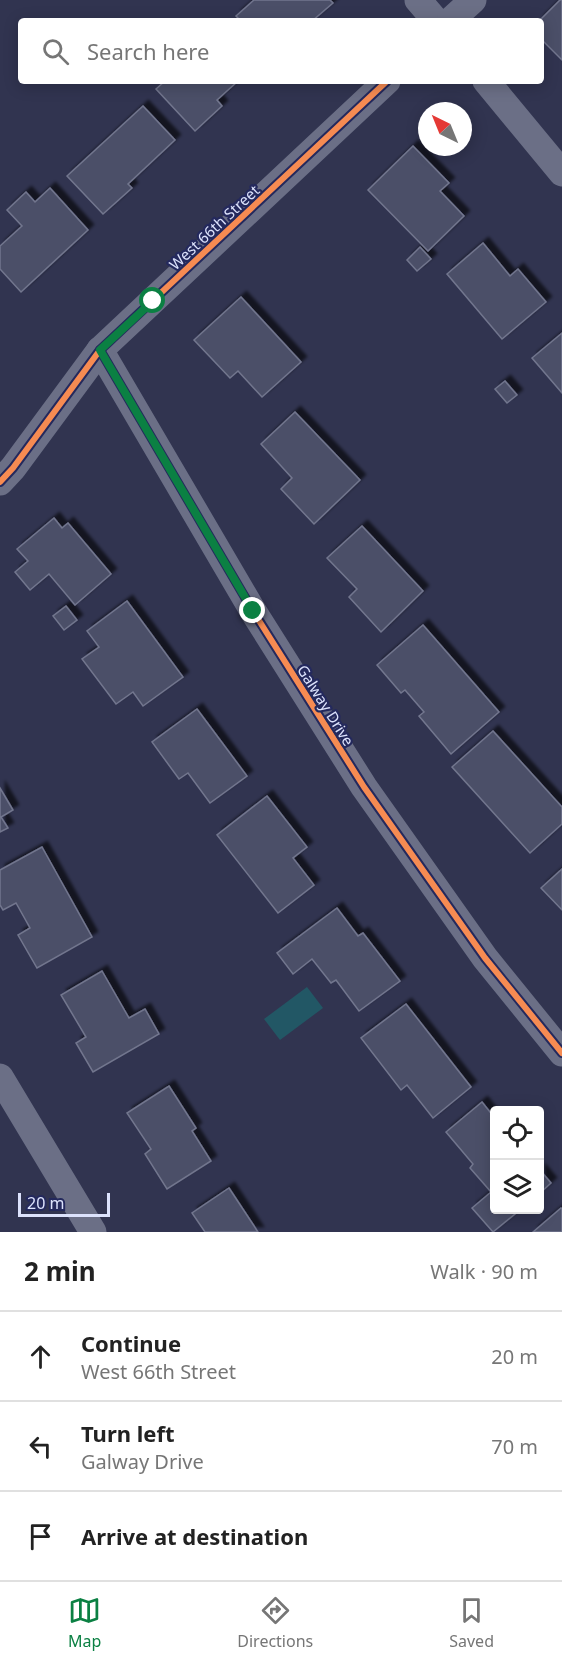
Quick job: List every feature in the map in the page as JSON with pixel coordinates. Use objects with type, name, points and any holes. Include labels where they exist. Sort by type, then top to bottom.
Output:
[{"type":"street","points":[[418,0],[433,18]]},
{"type":"street","points":[[453,18],[472,0]]},
{"type":"street","name":"West 66th Street","points":[[0,482],[13,468],[100,350],[384,84]]},
{"type":"street","points":[[488,84],[562,173]]},
{"type":"street","name":"Galway Drive","points":[[100,350],[253,611],[364,787],[485,958],[562,1053]]},
{"type":"street","points":[[0,1077],[93,1232]]},
{"type":"water","points":[[307,987],[323,1008],[280,1040],[264,1019]]},
{"type":"building","points":[[254,0],[330,0],[333,3],[316,18],[238,18],[236,16]]},
{"type":"building","points":[[562,0],[562,60],[544,42],[544,18],[542,18]]},
{"type":"building","points":[[162,84],[235,84],[217,100],[222,106],[195,131],[156,89]]},
{"type":"building","points":[[143,106],[175,140],[128,184],[132,188],[103,214],[67,176]]},
{"type":"building","points":[[413,146],[418,151],[418,156],[423,156],[449,183],[440,191],[464,216],[428,251],[368,190]]},
{"type":"building","points":[[50,188],[88,230],[21,292],[0,269],[0,246],[22,226],[7,210],[26,192],[35,202]]},
{"type":"building","points":[[483,243],[510,276],[518,269],[546,302],[502,339],[447,274]]},
{"type":"building","points":[[420,247],[431,259],[417,271],[407,260]]},
{"type":"building","points":[[241,297],[301,362],[262,397],[238,371],[230,378],[194,340]]},
{"type":"building","points":[[562,333],[562,393],[532,358]]},
{"type":"building","points":[[505,381],[517,395],[507,403],[495,389]]},
{"type":"building","points":[[295,412],[360,480],[314,524],[281,489],[292,478],[261,444]]},
{"type":"building","points":[[54,518],[62,528],[68,523],[111,574],[75,605],[49,574],[30,590],[15,572],[28,561],[17,549]]},
{"type":"building","points":[[362,526],[423,591],[381,632],[349,597],[357,589],[327,558]]},
{"type":"building","points":[[127,601],[183,677],[143,706],[133,692],[116,704],[82,659],[99,647],[87,631]]},
{"type":"building","points":[[66,606],[77,620],[64,630],[53,616]]},
{"type":"building","points":[[423,625],[499,712],[451,754],[419,716],[424,712],[405,690],[401,693],[377,665]]},
{"type":"building","points":[[197,709],[247,776],[210,803],[188,773],[179,779],[152,742]]},
{"type":"building","points":[[493,731],[562,807],[562,824],[530,853],[452,767]]},
{"type":"building","points":[[0,788],[13,810],[1,817],[8,828],[0,832]]},
{"type":"building","points":[[267,796],[307,847],[293,858],[314,885],[278,913],[217,835]]},
{"type":"building","points":[[42,847],[92,937],[37,968],[18,935],[30,928],[16,903],[3,910],[0,905],[0,870]]},
{"type":"building","points":[[562,869],[562,910],[541,888]]},
{"type":"building","points":[[337,908],[358,936],[363,933],[400,981],[359,1011],[336,980],[331,983],[312,959],[293,974],[277,953]]},
{"type":"building","points":[[102,971],[129,1018],[145,1009],[159,1034],[93,1072],[76,1043],[86,1037],[61,995]]},
{"type":"building","points":[[406,1004],[471,1087],[433,1118],[407,1085],[401,1090],[361,1038]]},
{"type":"building","points":[[169,1086],[196,1128],[192,1131],[211,1161],[167,1189],[145,1154],[151,1149],[127,1113]]},
{"type":"building","points":[[482,1102],[490,1112],[490,1191],[470,1168],[473,1164],[446,1132]]},
{"type":"building","points":[[544,1175],[551,1183],[544,1189]]},
{"type":"building","points":[[229,1188],[258,1232],[205,1232],[192,1213]]},
{"type":"building","points":[[490,1193],[490,1214],[515,1214],[493,1232],[472,1208]]},
{"type":"building","points":[[561,1208],[562,1232],[533,1232]]},
{"type":"cycle path","points":[[0,482],[13,468],[100,350],[384,84]]},
{"type":"cycle path","points":[[100,350],[253,611],[364,787],[485,958],[562,1053]]},
{"type":"route","points":[[153,301],[100,350],[253,611]]}]
